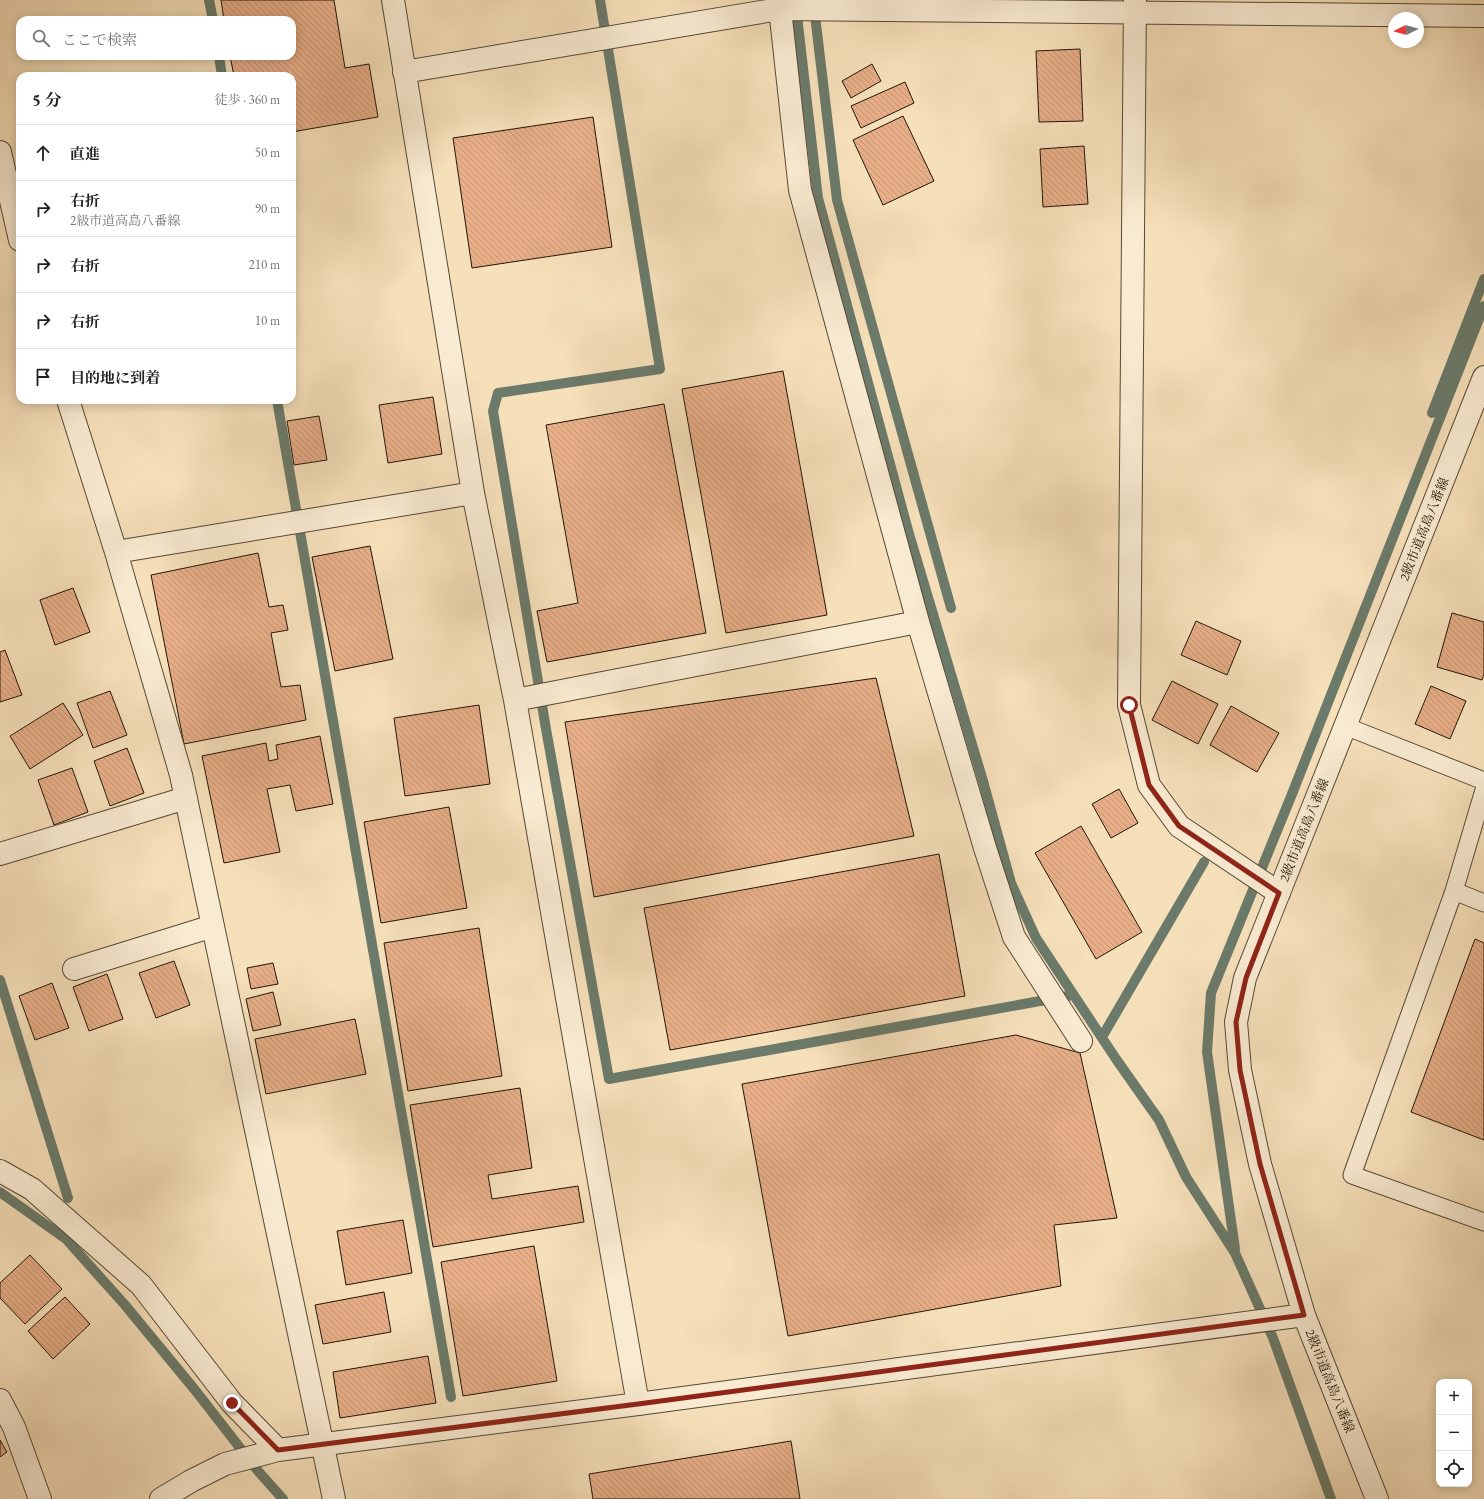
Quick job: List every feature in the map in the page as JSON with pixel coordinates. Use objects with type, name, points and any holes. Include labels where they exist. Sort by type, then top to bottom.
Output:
[{"type":"street","points":[[393,0],[473,493],[515,700],[638,1404]]},
{"type":"street","points":[[404,72],[779,4],[1136,6],[1484,16]]},
{"type":"street","points":[[779,4],[800,190],[918,622],[983,841],[1014,937],[1081,1040]]},
{"type":"street","points":[[1136,6],[1129,705],[1149,785],[1179,826],[1279,893]]},
{"type":"street","points":[[0,152],[16,222]]},
{"type":"street","name":"2級市道高島八番線","points":[[1377,1499],[1304,1315],[1260,1164],[1240,1070],[1236,1022],[1246,978],[1484,377]]},
{"type":"street","points":[[69,404],[116,552],[181,774],[334,1499]]},
{"type":"street","points":[[116,552],[473,493]]},
{"type":"street","points":[[515,700],[918,622]]},
{"type":"street","points":[[0,854],[186,798]]},
{"type":"street","points":[[74,969],[213,926]]},
{"type":"street","points":[[0,1171],[32,1189],[141,1286],[232,1403],[278,1450]]},
{"type":"street","points":[[161,1499],[225,1464],[278,1450],[638,1404],[1304,1315]]},
{"type":"street","points":[[0,1400],[14,1427],[40,1499]]},
{"type":"lane","points":[[1345,726],[1484,781]]},
{"type":"lane","points":[[1484,790],[1454,891],[1352,1175],[1484,1222]]},
{"type":"lane","points":[[1454,891],[1484,902]]},
{"type":"building","points":[[221,0],[334,0],[345,68],[369,64],[378,117],[296,131],[296,72],[233,72],[231,60],[296,60],[296,16],[223,16]]},
{"type":"building","points":[[1080,49],[1083,121],[1039,122],[1036,51]]},
{"type":"building","points":[[872,64],[881,81],[851,98],[842,81]]},
{"type":"building","points":[[905,82],[914,103],[861,128],[851,106]]},
{"type":"building","points":[[903,116],[934,181],[883,205],[853,140]]},
{"type":"building","points":[[593,117],[612,247],[472,268],[453,138]]},
{"type":"building","points":[[1084,146],[1088,204],[1043,207],[1040,149]]},
{"type":"building","points":[[783,371],[827,615],[726,633],[682,389]]},
{"type":"building","points":[[433,397],[442,454],[388,463],[379,405]]},
{"type":"building","points":[[664,404],[706,633],[547,662],[537,611],[578,603],[546,425]]},
{"type":"building","points":[[319,416],[327,460],[294,465],[287,421]]},
{"type":"building","points":[[370,546],[393,659],[335,671],[312,557]]},
{"type":"building","points":[[258,553],[269,607],[283,605],[288,630],[271,633],[281,687],[300,685],[306,720],[184,744],[151,575]]},
{"type":"building","points":[[73,588],[90,632],[55,645],[40,600]]},
{"type":"building","points":[[1452,613],[1484,622],[1484,674],[1482,680],[1437,667]]},
{"type":"building","points":[[1196,621],[1241,641],[1227,675],[1181,655]]},
{"type":"building","points":[[5,650],[22,695],[0,702],[0,652]]},
{"type":"building","points":[[876,678],[914,836],[594,897],[565,722]]},
{"type":"building","points":[[1172,681],[1218,704],[1198,744],[1152,720]]},
{"type":"building","points":[[1431,686],[1466,701],[1450,739],[1415,724]]},
{"type":"building","points":[[110,691],[127,735],[93,748],[77,703]]},
{"type":"building","points":[[63,703],[83,735],[30,769],[10,736]]},
{"type":"building","points":[[479,705],[490,784],[405,796],[394,718]]},
{"type":"building","points":[[1231,706],[1279,733],[1257,772],[1210,745]]},
{"type":"building","points":[[320,736],[333,804],[296,811],[290,785],[267,789],[280,852],[224,863],[202,756],[266,743],[269,761],[278,759],[276,745]]},
{"type":"building","points":[[127,748],[144,793],[110,806],[94,761]]},
{"type":"building","points":[[72,768],[88,812],[54,825],[38,780]]},
{"type":"building","points":[[1119,789],[1138,823],[1111,838],[1092,804]]},
{"type":"building","points":[[449,807],[467,908],[381,923],[364,822]]},
{"type":"building","points":[[1081,826],[1142,932],[1096,959],[1035,853]]},
{"type":"building","points":[[939,854],[965,996],[670,1050],[644,908]]},
{"type":"building","points":[[479,928],[502,1076],[408,1091],[384,943]]},
{"type":"building","points":[[1475,939],[1484,943],[1484,1140],[1411,1112]]},
{"type":"building","points":[[174,961],[190,1005],[156,1018],[139,973]]},
{"type":"building","points":[[273,963],[278,984],[251,989],[247,968]]},
{"type":"building","points":[[107,974],[123,1019],[89,1031],[73,987]]},
{"type":"building","points":[[52,983],[69,1028],[35,1040],[19,996]]},
{"type":"building","points":[[273,992],[281,1025],[253,1031],[246,999]]},
{"type":"building","points":[[355,1019],[366,1074],[266,1094],[255,1039]]},
{"type":"building","points":[[1016,1035],[1080,1053],[1117,1218],[1054,1225],[1061,1286],[788,1336],[742,1084]]},
{"type":"building","points":[[520,1088],[532,1168],[488,1175],[492,1199],[578,1186],[584,1222],[433,1247],[410,1105]]},
{"type":"building","points":[[403,1220],[412,1273],[346,1285],[337,1231]]},
{"type":"building","points":[[534,1246],[557,1381],[463,1396],[441,1262]]},
{"type":"building","points":[[30,1255],[62,1289],[25,1324],[0,1298],[0,1283]]},
{"type":"building","points":[[384,1292],[391,1332],[323,1344],[315,1305]]},
{"type":"building","points":[[65,1297],[90,1324],[53,1359],[28,1331]]},
{"type":"building","points":[[428,1356],[436,1403],[340,1418],[333,1372]]},
{"type":"building","points":[[0,1440],[7,1452],[0,1457]]},
{"type":"building","points":[[791,1441],[800,1499],[593,1499],[589,1474]]},
{"type":"waterway","points":[[209,0],[212,16]]},
{"type":"waterway","points":[[600,0],[660,369],[498,393],[493,411],[546,729],[609,1079],[1073,995]]},
{"type":"waterway","points":[[796,7],[818,198],[909,534],[983,781],[1011,883],[1036,938],[1116,1059],[1159,1120],[1186,1177],[1235,1253],[1273,1338],[1331,1499]]},
{"type":"waterway","points":[[814,7],[837,200],[951,608]]},
{"type":"waterway","points":[[220,60],[221,72]]},
{"type":"waterway","points":[[1432,413],[1484,279]]},
{"type":"waterway","points":[[1235,1249],[1207,1052],[1211,993],[1292,794],[1484,306]]},
{"type":"waterway","points":[[278,404],[451,1397]]},
{"type":"waterway","points":[[1102,1037],[1204,862]]},
{"type":"waterway","points":[[0,980],[68,1198]]},
{"type":"waterway","points":[[0,1192],[66,1239],[125,1305],[195,1390],[258,1471],[283,1499]]},
{"type":"route","points":[[232,1403],[278,1450],[638,1404],[1304,1315],[1260,1164],[1240,1070],[1236,1022],[1246,978],[1279,893],[1179,826],[1149,785],[1129,705]]}]
